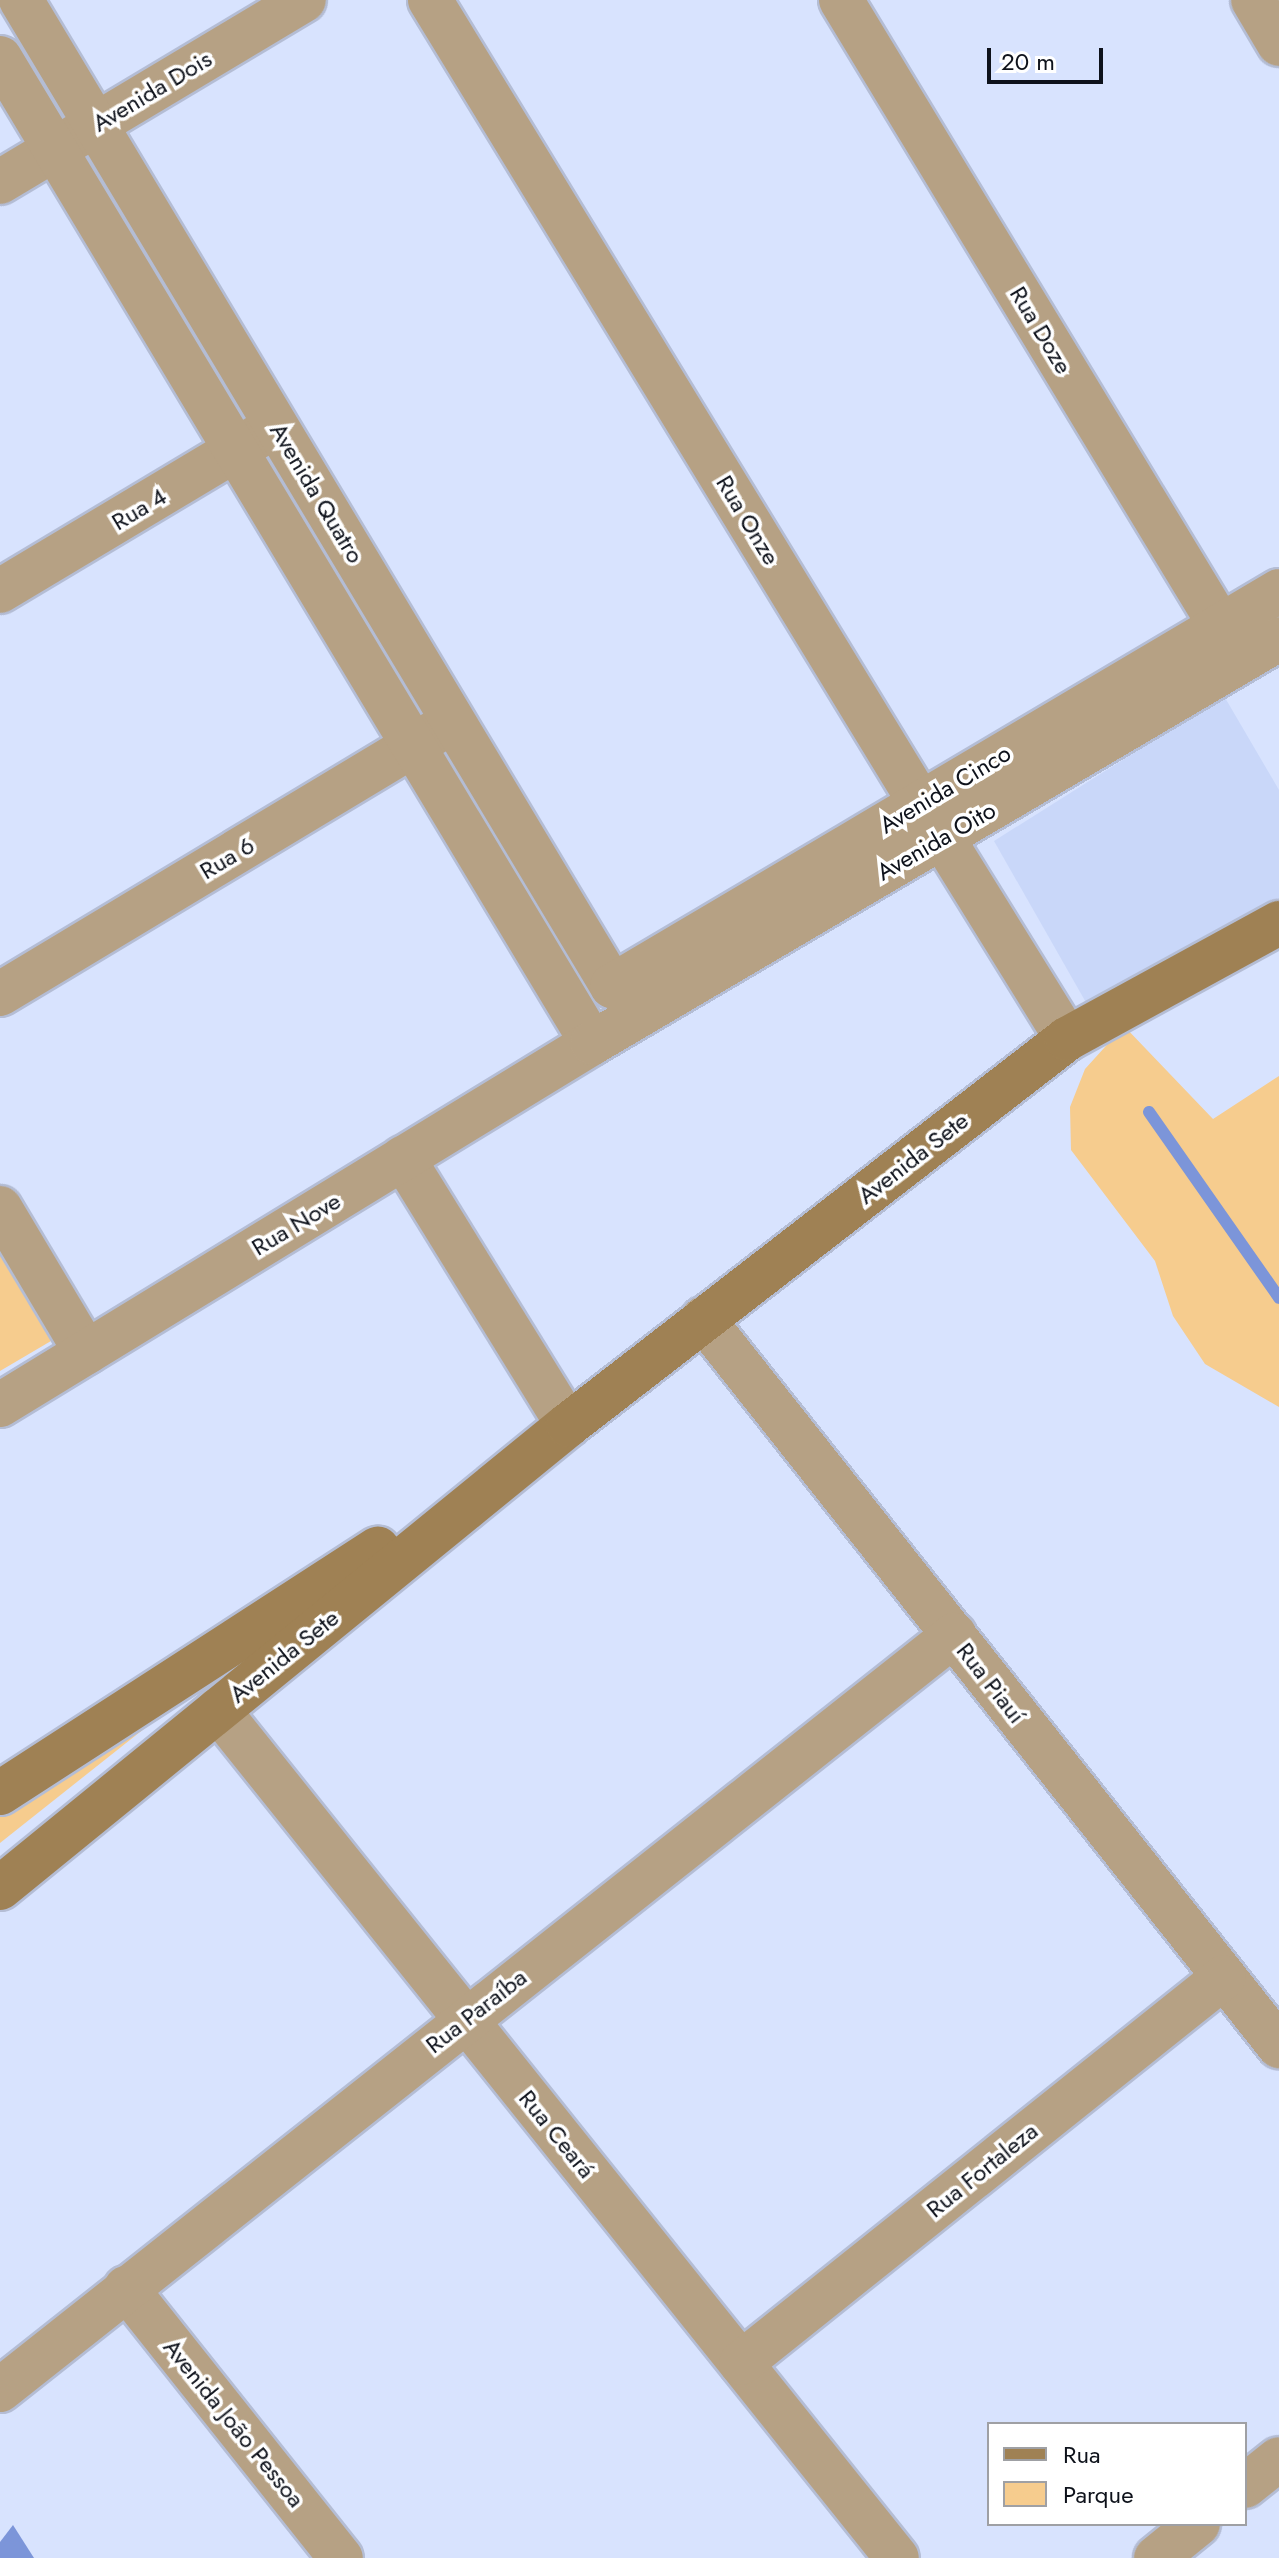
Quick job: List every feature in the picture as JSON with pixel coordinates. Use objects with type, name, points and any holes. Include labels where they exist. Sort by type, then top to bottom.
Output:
[{"type":"main road","name":"Avenida Sete","points":[[0,1888],[568,1425],[1067,1039],[1279,923]]},
{"type":"main road","name":"Avenida Sete","points":[[0,1793],[568,1425]]},
{"type":"street","name":"Avenida Quatro","points":[[21,0],[612,986]]},
{"type":"street","name":"Avenida Dois","points":[[0,182],[304,0]]},
{"type":"street","name":"Rua Onze","points":[[430,0],[1067,1039]]},
{"type":"street","name":"Rua Doze","points":[[841,0],[1231,644]]},
{"type":"street","points":[[1253,0],[1279,44]]},
{"type":"street","name":"Avenida Quatro","points":[[0,58],[592,1043]]},
{"type":"street","name":"Rua 4","points":[[0,591],[276,425]]},
{"type":"street","points":[[1231,644],[1279,591]]},
{"type":"street","name":"Avenida Oito","points":[[592,1043],[931,821],[1231,644],[1279,639]]},
{"type":"street","name":"Rua 6","points":[[0,994],[453,721]]},
{"type":"street","name":"Avenida Cinco","points":[[612,986],[931,821]]},
{"type":"street","points":[[592,1043],[612,986]]},
{"type":"street","name":"Rua Nove","points":[[0,1405],[592,1043]]},
{"type":"street","points":[[403,1158],[568,1425]]},
{"type":"street","points":[[0,1208],[86,1352]]},
{"type":"street","name":"Rua Piauí","points":[[703,1319],[1279,2046]]},
{"type":"street","name":"Rua Paraíba","points":[[0,2390],[954,1635]]},
{"type":"street","name":"Rua Ceará","points":[[218,1710],[897,2558]]},
{"type":"street","name":"Rua Fortaleza","points":[[741,2363],[1224,1977]]},
{"type":"street","name":"Avenida João Pessoa","points":[[126,2288],[341,2558]]},
{"type":"street","points":[[1247,2484],[1279,2459]]},
{"type":"street","points":[[1156,2558],[1196,2526]]},
{"type":"shaded area","points":[[1224,696],[1279,790],[1279,898],[1088,1006],[994,841]]},
{"type":"green space","points":[[1124,1026],[1213,1119],[1279,1076],[1279,1407],[1205,1364],[1173,1316],[1155,1261],[1071,1150],[1070,1107],[1085,1069]]},
{"type":"green space","points":[[0,1224],[68,1331],[0,1371]]},
{"type":"green space","points":[[256,1640],[0,1843],[0,1810]]},
{"type":"water","points":[[13,2525],[34,2558],[0,2558],[0,2542]]},
{"type":"waterway","points":[[1149,1112],[1279,1298]]}]
